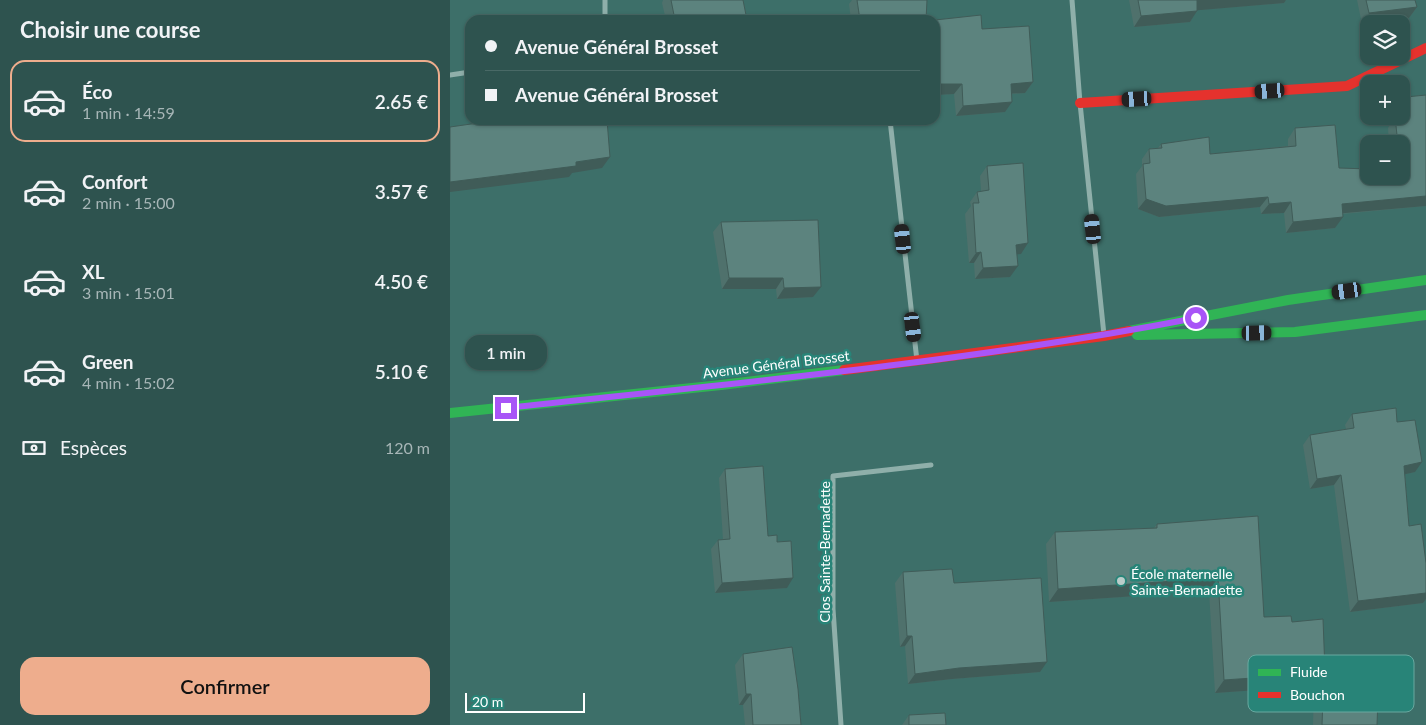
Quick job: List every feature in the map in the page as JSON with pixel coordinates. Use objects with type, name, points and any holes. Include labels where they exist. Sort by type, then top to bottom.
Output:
[{"type":"main road","points":[[1080,103],[1346,86],[1426,48]]},
{"type":"main road","name":"Avenue Général Brosset","points":[[450,414],[721,385],[1104,336],[1288,300],[1426,280]]},
{"type":"main road","name":"Avenue Général Brosset","points":[[1104,336],[1295,332],[1426,314]]},
{"type":"street","points":[[605,0],[606,15]]},
{"type":"street","points":[[1072,0],[1080,103],[1104,336]]},
{"type":"street","points":[[450,75],[465,73]]},
{"type":"street","points":[[891,125],[917,361]]},
{"type":"street","name":"Clos Sainte-Bernadette","points":[[841,725],[833,609],[833,476],[931,464]]},
{"type":"building","points":[[671,0],[743,0],[746,15],[674,15]]},
{"type":"building","points":[[857,0],[927,0],[926,15],[859,15]]},
{"type":"building","points":[[1138,0],[1197,0],[1197,11],[1141,16]]},
{"type":"building","points":[[1366,0],[1415,0],[1417,7],[1369,13]]},
{"type":"building","points":[[981,15],[982,29],[1029,26],[1033,82],[1011,84],[1012,102],[963,106],[962,84],[940,84],[940,19]]},
{"type":"building","points":[[1426,95],[1426,196],[1342,204],[1343,217],[1293,222],[1291,202],[1269,204],[1268,197],[1166,206],[1146,199],[1143,164],[1150,163],[1149,149],[1162,148],[1161,144],[1209,137],[1210,154],[1296,146],[1295,128],[1335,125],[1339,168],[1360,169],[1360,185],[1410,185],[1410,135],[1397,135],[1396,125],[1410,125],[1410,97]]},
{"type":"building","points":[[465,125],[607,125],[610,157],[576,162],[576,166],[450,182],[450,127]]},
{"type":"building","points":[[1023,163],[1028,243],[1016,245],[1018,266],[983,268],[981,252],[976,253],[973,203],[979,203],[977,192],[989,190],[987,166]]},
{"type":"building","points":[[818,220],[821,287],[784,288],[783,278],[729,278],[721,222]]},
{"type":"building","points":[[1396,408],[1397,422],[1415,420],[1422,462],[1404,466],[1409,526],[1421,524],[1426,563],[1426,593],[1358,601],[1341,475],[1317,479],[1310,435],[1354,428],[1352,414]]},
{"type":"building","points":[[763,466],[768,536],[777,535],[777,542],[791,541],[793,578],[722,583],[718,540],[730,539],[725,469]]},
{"type":"building","points":[[1258,516],[1264,617],[1291,616],[1292,622],[1323,619],[1324,655],[1248,655],[1248,678],[1224,680],[1218,578],[1058,589],[1055,532],[1157,528],[1157,524]]},
{"type":"building","points":[[952,569],[954,583],[1041,578],[1047,662],[959,668],[915,674],[912,636],[907,636],[903,572]]},
{"type":"building","points":[[792,647],[801,725],[753,725],[751,694],[746,694],[743,654]]},
{"type":"building","points":[[1322,712],[1377,712],[1377,725],[1322,725]]},
{"type":"building","points":[[945,713],[946,725],[909,725],[909,715]]},
{"type":"traffic: fast","points":[[1129,331],[1288,300],[1426,280]]},
{"type":"traffic: fast","points":[[1137,335],[1295,332],[1426,315]]},
{"type":"traffic: fast","points":[[450,413],[721,385],[844,370]]},
{"type":"traffic: jam","points":[[1080,103],[1347,86],[1426,48]]},
{"type":"traffic: jam","points":[[844,370],[1104,336],[1129,331]]},
{"type":"place","name":"École maternelle Sainte-Bernadette","points":[[1121,581]]},
{"type":"route","points":[[506,408],[721,385],[917,361],[1104,336],[1196,318]]}]
